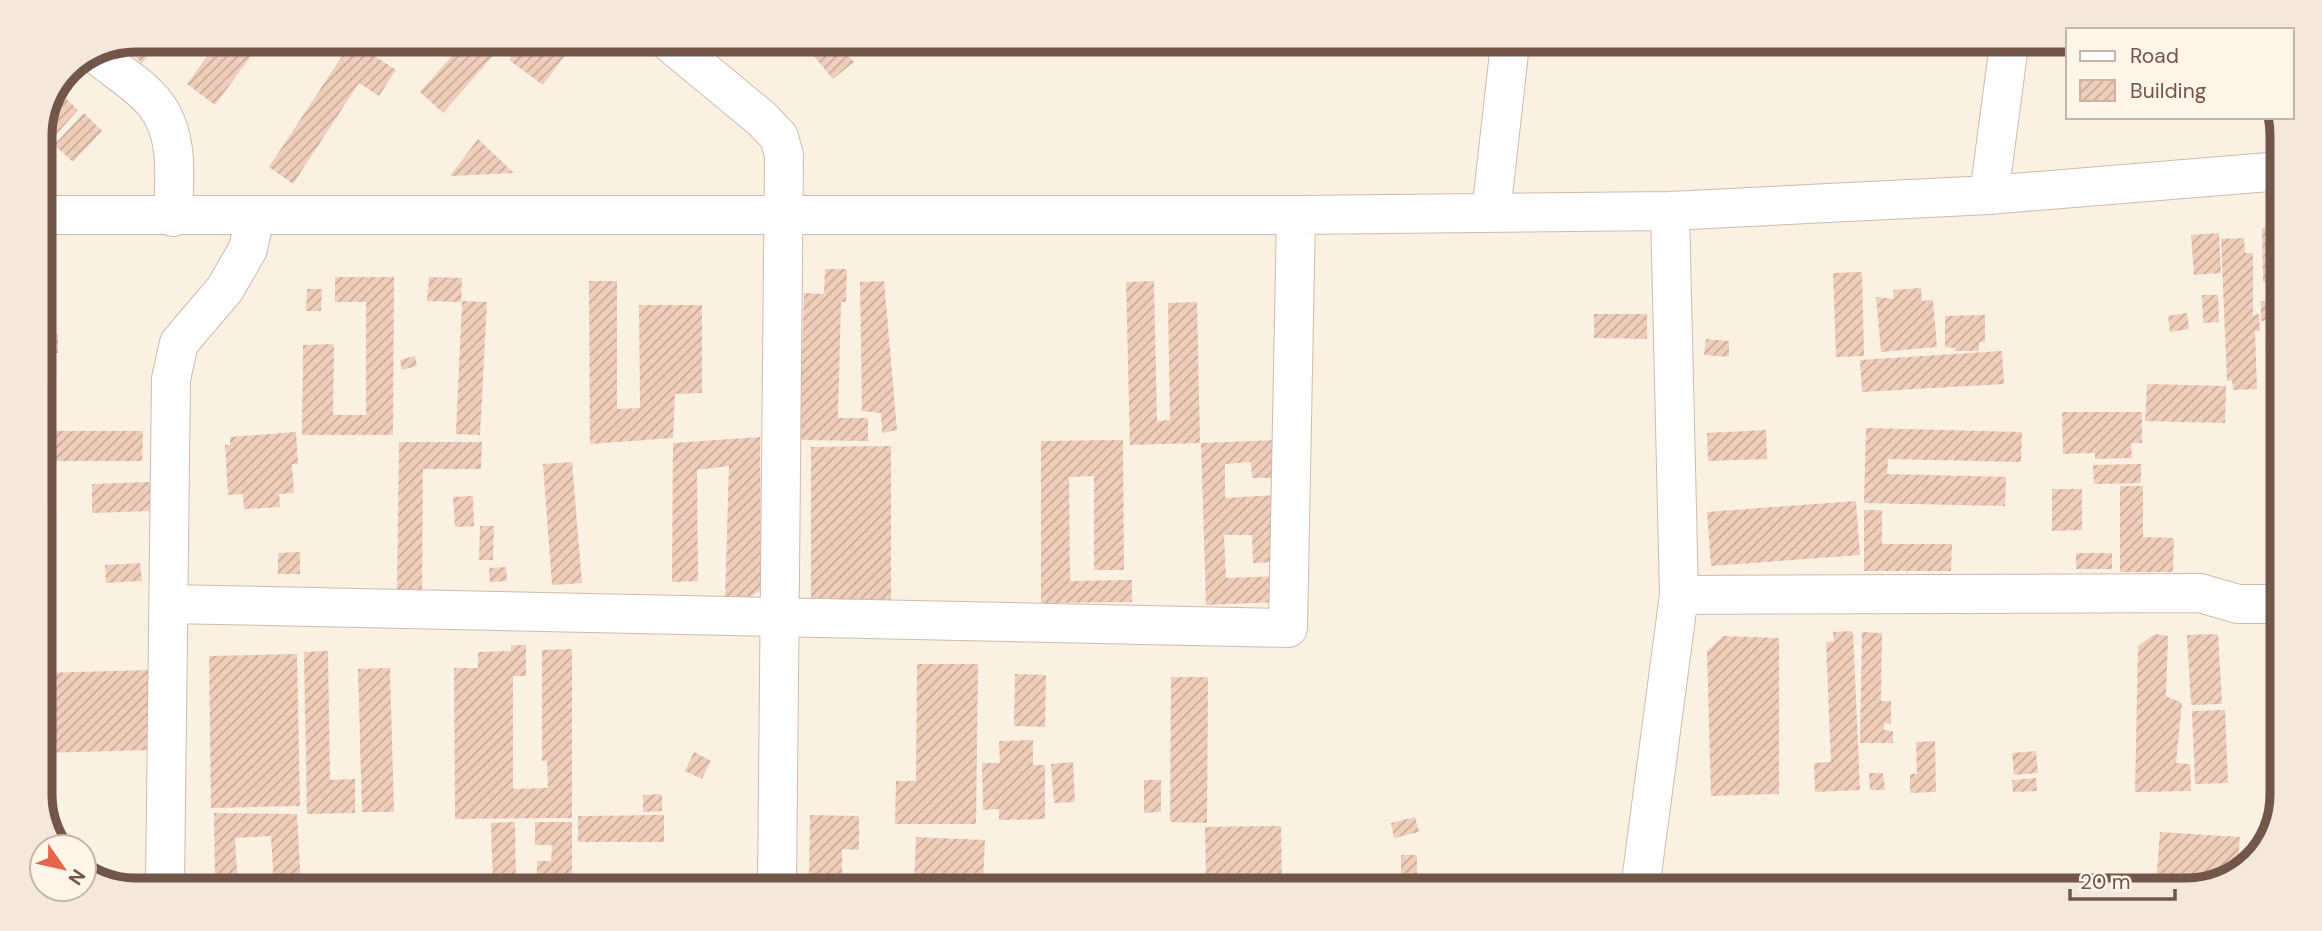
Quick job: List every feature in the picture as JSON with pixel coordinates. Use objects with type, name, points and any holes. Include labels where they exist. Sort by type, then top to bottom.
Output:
[{"type":"street","points":[[681,52],[779,137],[783,155],[777,878]]},
{"type":"street","points":[[1491,213],[1509,52]]},
{"type":"street","points":[[1989,195],[2008,52]]},
{"type":"street","points":[[102,59],[155,104],[167,125],[174,153],[173,217]]},
{"type":"street","points":[[52,215],[1296,215],[1670,211],[1989,195],[2269,173]]},
{"type":"street","points":[[1641,878],[1679,596],[1670,211]]},
{"type":"street","points":[[169,604],[780,620],[1288,628],[1296,215]]},
{"type":"street","points":[[165,878],[172,379],[179,343],[225,289],[248,249],[255,216]]},
{"type":"street","points":[[1679,596],[2200,593],[2238,604],[2270,604]]},
{"type":"building","points":[[152,52],[142,63],[131,53]]},
{"type":"building","points":[[210,52],[254,52],[215,105],[187,84]]},
{"type":"building","points":[[345,52],[369,52],[396,70],[379,96],[359,83],[293,184],[269,167]]},
{"type":"building","points":[[455,52],[496,52],[443,113],[420,92]]},
{"type":"building","points":[[515,52],[568,52],[543,85],[509,60]]},
{"type":"building","points":[[810,52],[846,52],[854,62],[833,79]]},
{"type":"building","points":[[63,96],[78,110],[52,139],[54,119]]},
{"type":"building","points":[[84,113],[102,131],[73,162],[54,145]]},
{"type":"building","points":[[478,139],[514,173],[450,176]]},
{"type":"building","points":[[2262,228],[2269,228],[2269,320],[2261,321],[2261,301],[2269,301],[2269,282],[2263,282]]},
{"type":"building","points":[[2219,233],[2221,273],[2194,275],[2191,235]]},
{"type":"building","points":[[2244,238],[2245,253],[2253,253],[2253,315],[2259,314],[2260,331],[2255,331],[2257,389],[2233,390],[2232,380],[2227,381],[2221,239]]},
{"type":"building","points":[[825,269],[847,269],[846,302],[841,302],[838,418],[868,418],[868,441],[799,440],[804,293],[824,294]]},
{"type":"building","points":[[1862,272],[1864,356],[1836,357],[1833,273]]},
{"type":"building","points":[[335,277],[394,277],[393,435],[302,435],[303,345],[334,344],[333,415],[366,415],[366,302],[335,302]]},
{"type":"building","points":[[429,277],[462,278],[461,302],[427,301]]},
{"type":"building","points":[[589,281],[617,281],[617,409],[640,408],[639,305],[702,305],[702,393],[675,394],[673,438],[590,444]]},
{"type":"building","points":[[884,281],[897,430],[882,433],[881,413],[862,411],[860,282]]},
{"type":"building","points":[[1154,281],[1157,421],[1170,420],[1168,303],[1197,302],[1200,443],[1130,445],[1126,282]]},
{"type":"building","points":[[1921,288],[1922,301],[1933,300],[1937,347],[1881,352],[1876,297],[1894,299],[1893,290]]},
{"type":"building","points":[[307,289],[322,289],[321,311],[306,311]]},
{"type":"building","points":[[2202,295],[2218,295],[2219,322],[2203,323]]},
{"type":"building","points":[[462,301],[487,302],[480,435],[456,434]]},
{"type":"building","points":[[2187,313],[2189,329],[2170,332],[2168,316]]},
{"type":"building","points":[[1594,314],[1647,314],[1647,339],[1594,338]]},
{"type":"building","points":[[1985,315],[1985,342],[1979,342],[1979,351],[1955,351],[1955,348],[1945,347],[1945,316]]},
{"type":"building","points":[[52,334],[58,334],[58,353],[52,353]]},
{"type":"building","points":[[1706,339],[1729,341],[1729,357],[1704,355]]},
{"type":"building","points":[[2269,339],[2269,376],[2265,340]]},
{"type":"building","points":[[2002,351],[2004,384],[1862,392],[1860,360]]},
{"type":"building","points":[[415,356],[417,366],[402,370],[400,360]]},
{"type":"building","points":[[2147,384],[2226,386],[2225,423],[2145,421]]},
{"type":"building","points":[[2062,412],[2142,412],[2142,443],[2131,443],[2132,458],[2095,459],[2095,453],[2063,454]]},
{"type":"building","points":[[1866,428],[2022,432],[2021,462],[1888,459],[1887,474],[2006,477],[2005,506],[1864,503]]},
{"type":"building","points":[[1766,430],[1767,459],[1708,461],[1707,433]]},
{"type":"building","points":[[52,431],[143,431],[142,461],[52,461]]},
{"type":"building","points":[[296,432],[298,464],[292,464],[294,493],[279,494],[280,507],[244,509],[243,494],[228,495],[225,445],[230,445],[230,437]]},
{"type":"building","points":[[760,437],[761,590],[743,601],[725,598],[729,466],[697,470],[698,581],[672,582],[673,443]]},
{"type":"building","points":[[1123,440],[1124,570],[1094,570],[1094,476],[1069,477],[1070,581],[1132,580],[1132,602],[1041,603],[1041,441]]},
{"type":"building","points":[[1276,440],[1278,478],[1252,478],[1251,462],[1225,464],[1225,498],[1276,495],[1278,562],[1253,563],[1252,535],[1224,535],[1226,578],[1277,576],[1278,602],[1206,605],[1201,443]]},
{"type":"building","points":[[399,442],[482,442],[481,469],[423,469],[422,594],[397,594]]},
{"type":"building","points":[[891,446],[891,613],[811,613],[811,447]]},
{"type":"building","points":[[572,462],[582,583],[552,585],[543,464]]},
{"type":"building","points":[[2141,464],[2141,483],[2094,484],[2093,465]]},
{"type":"building","points":[[150,482],[151,511],[92,513],[92,484]]},
{"type":"building","points":[[2120,486],[2143,486],[2143,537],[2174,538],[2173,572],[2120,572]]},
{"type":"building","points":[[2052,489],[2082,489],[2082,530],[2052,531]]},
{"type":"building","points":[[473,496],[474,526],[455,527],[453,497]]},
{"type":"building","points":[[1856,501],[1860,555],[1711,566],[1707,512]]},
{"type":"building","points":[[1864,510],[1882,510],[1882,544],[1952,544],[1951,571],[1864,571]]},
{"type":"building","points":[[480,526],[494,526],[493,560],[479,560]]},
{"type":"building","points":[[300,552],[300,574],[278,574],[278,553]]},
{"type":"building","points":[[2076,553],[2112,553],[2112,569],[2076,569]]},
{"type":"building","points":[[140,563],[142,581],[106,583],[105,565]]},
{"type":"building","points":[[506,567],[507,581],[490,582],[489,568]]},
{"type":"building","points":[[1853,631],[1860,790],[1815,792],[1814,763],[1831,762],[1826,642],[1834,641],[1833,632]]},
{"type":"building","points":[[1862,632],[1882,633],[1881,701],[1891,701],[1891,724],[1884,723],[1884,730],[1893,731],[1893,743],[1860,743]]},
{"type":"building","points":[[2155,634],[2168,636],[2166,696],[2182,703],[2176,763],[2190,764],[2191,791],[2135,792],[2138,646]]},
{"type":"building","points":[[2218,634],[2222,704],[2191,705],[2187,635]]},
{"type":"building","points":[[1723,636],[1779,638],[1779,794],[1711,796],[1707,651]]},
{"type":"building","points":[[511,645],[526,645],[526,676],[513,676],[513,789],[548,788],[547,760],[542,761],[542,650],[572,649],[572,818],[455,819],[454,668],[478,668],[478,652],[511,651]]},
{"type":"building","points":[[328,651],[330,780],[355,779],[355,813],[307,814],[304,652]]},
{"type":"building","points":[[297,654],[300,806],[211,808],[209,656]]},
{"type":"building","points":[[917,664],[978,664],[976,824],[895,824],[896,781],[916,781]]},
{"type":"building","points":[[390,668],[394,812],[362,812],[358,669]]},
{"type":"building","points":[[150,670],[151,750],[53,753],[53,673]]},
{"type":"building","points":[[1015,674],[1046,675],[1045,727],[1014,726]]},
{"type":"building","points":[[1171,677],[1208,677],[1207,823],[1170,822]]},
{"type":"building","points":[[2225,710],[2228,783],[2195,784],[2192,711]]},
{"type":"building","points":[[1033,740],[1033,765],[1045,765],[1045,819],[999,820],[999,809],[983,810],[982,763],[1000,763],[999,741]]},
{"type":"building","points":[[1935,741],[1936,792],[1910,793],[1910,774],[1917,774],[1916,742]]},
{"type":"building","points":[[2036,751],[2038,773],[2014,775],[2012,753]]},
{"type":"building","points":[[694,752],[711,761],[702,779],[685,771]]},
{"type":"building","points":[[1073,762],[1075,802],[1054,803],[1051,764]]},
{"type":"building","points":[[1869,773],[1883,773],[1885,790],[1870,790]]},
{"type":"building","points":[[2036,778],[2037,791],[2013,792],[2012,780]]},
{"type":"building","points":[[1144,780],[1161,780],[1161,812],[1144,813]]},
{"type":"building","points":[[662,794],[662,811],[643,812],[643,795]]},
{"type":"building","points":[[214,813],[297,814],[301,878],[274,878],[271,836],[235,838],[238,878],[215,878]]},
{"type":"building","points":[[664,815],[664,842],[578,842],[578,816]]},
{"type":"building","points":[[810,815],[859,816],[859,850],[842,849],[842,878],[809,878]]},
{"type":"building","points":[[1415,817],[1419,832],[1394,838],[1391,823]]},
{"type":"building","points":[[515,822],[516,878],[493,878],[491,823]]},
{"type":"building","points":[[535,822],[572,822],[572,878],[537,878],[537,861],[551,861],[552,845],[535,845]]},
{"type":"building","points":[[1281,826],[1282,878],[1206,878],[1205,827]]},
{"type":"building","points":[[2160,832],[2240,837],[2238,860],[2223,870],[2203,877],[2156,878]]},
{"type":"building","points":[[916,837],[985,840],[983,878],[914,878]]},
{"type":"building","points":[[1401,855],[1417,855],[1417,878],[1401,878]]}]
